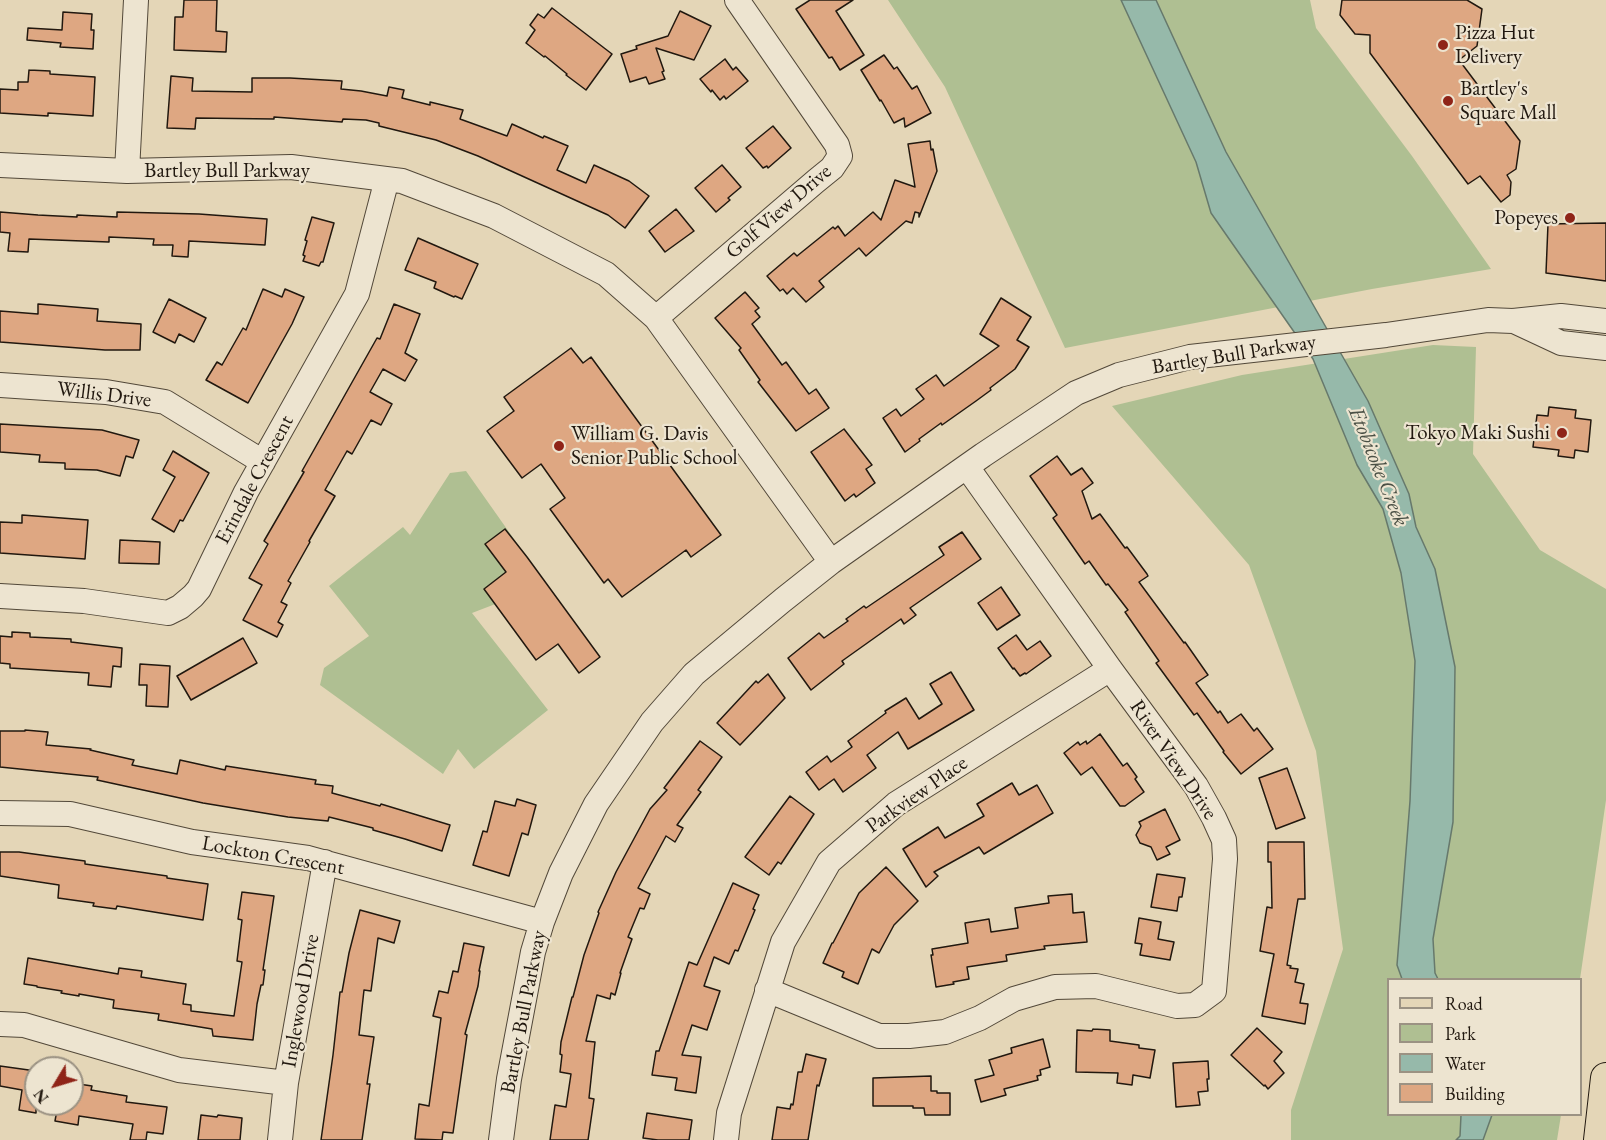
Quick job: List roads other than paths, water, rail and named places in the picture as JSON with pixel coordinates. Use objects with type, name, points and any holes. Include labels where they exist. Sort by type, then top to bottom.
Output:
[{"type":"main road","points":[[1599,1140],[1606,1078]]},
{"type":"street","points":[[127,171],[136,0]]},
{"type":"street","name":"Golf View Drive","points":[[656,318],[832,168],[840,156],[837,145],[737,0]]},
{"type":"street","name":"Bartley Bull Parkway","points":[[0,165],[127,171],[291,167],[402,181],[494,216],[606,274],[656,318],[831,562]]},
{"type":"street","name":"Erindale Crescent","points":[[0,596],[84,601],[168,613],[180,607],[199,589],[246,492],[357,294],[387,179]]},
{"type":"street","name":"Bartley Bull Parkway","points":[[501,1140],[509,1079],[533,952],[561,873],[596,804],[652,722],[694,674],[831,562],[967,466],[1076,393],[1119,375],[1190,357],[1488,320],[1513,321],[1561,316],[1606,321]]},
{"type":"street","name":"Bartley Bull Parkway","points":[[1513,321],[1561,343],[1606,348]]},
{"type":"street","name":"Willis Drive","points":[[0,385],[106,392],[165,402],[263,462]]},
{"type":"street","name":"River View Drive","points":[[767,990],[879,1035],[909,1036],[945,1032],[980,1018],[1014,999],[1055,987],[1096,986],[1176,1006],[1195,1005],[1214,991],[1225,859],[1224,840],[1196,786],[1110,669],[967,466]]},
{"type":"street","name":"Parkview Place","points":[[726,1140],[729,1113],[783,942],[829,861],[896,804],[1110,669]]},
{"type":"street","name":"Lockton Crescent","points":[[0,813],[70,814],[192,842],[308,858],[542,922]]},
{"type":"street","name":"Inglewood Drive","points":[[280,1140],[286,1083],[325,862]]},
{"type":"street","points":[[0,1024],[24,1025],[179,1071],[286,1083]]},
{"type":"water","name":"Etobicoke Creek","points":[[1121,0],[1156,0],[1226,152],[1368,401],[1409,494],[1416,527],[1435,569],[1455,667],[1453,822],[1433,939],[1435,973],[1438,978],[1402,978],[1397,965],[1410,801],[1415,661],[1401,573],[1383,509],[1357,465],[1313,359],[1211,213],[1196,162]]},
{"type":"water","points":[[1461,1116],[1492,1116],[1483,1140],[1456,1140],[1460,1136]]},
{"type":"place","name":"Pizza Hut Delivery","points":[[1443,45]]},
{"type":"place","name":"Bartley's Square Mall","points":[[1448,101]]},
{"type":"place","name":"Popeyes","points":[[1570,218]]},
{"type":"place","name":"Tokyo Maki Sushi","points":[[1562,433]]},
{"type":"place","name":"William G. Davis Senior Public School","points":[[559,446]]}]
